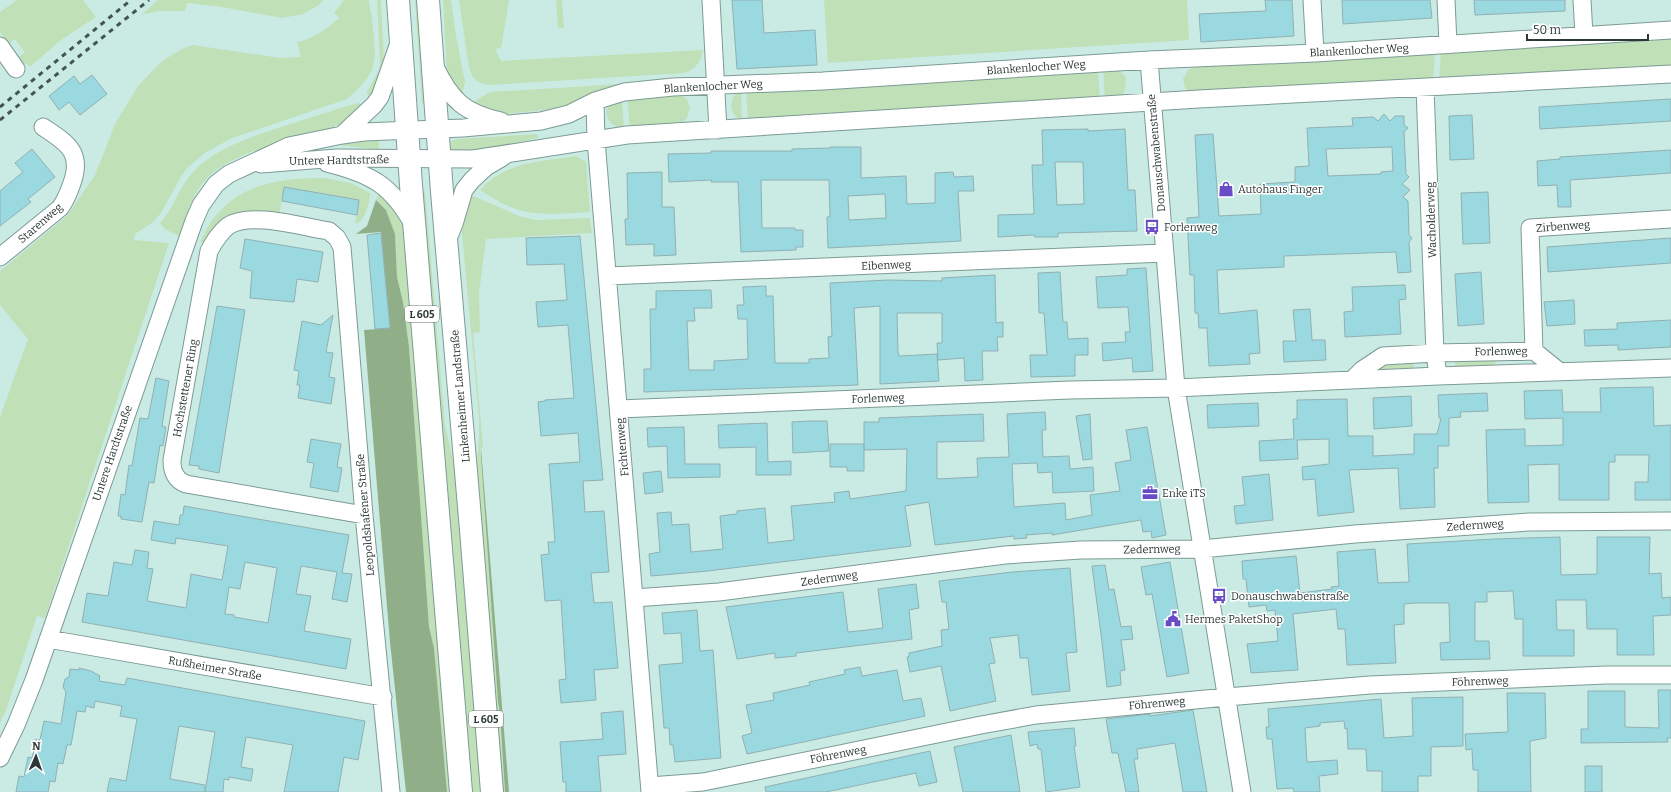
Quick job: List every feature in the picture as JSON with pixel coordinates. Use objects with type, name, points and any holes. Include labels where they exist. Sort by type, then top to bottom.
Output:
[{"type":"main road","name":"L 605","points":[[398,0],[406,130],[461,792]]},
{"type":"main road","name":"Linkenheimer Landstraße","points":[[428,0],[439,159],[492,792]]},
{"type":"street","points":[[711,0],[718,130]]},
{"type":"street","points":[[1312,0],[1315,53]]},
{"type":"street","points":[[1446,0],[1448,44]]},
{"type":"street","points":[[1582,0],[1584,35]]},
{"type":"street","name":"Blankenlocher Weg","points":[[406,130],[541,122],[563,116],[595,102],[624,92],[715,85],[823,80],[1148,60],[1315,53],[1671,30]]},
{"type":"street","points":[[342,135],[374,105],[380,97],[400,40]]},
{"type":"street","points":[[0,46],[16,69]]},
{"type":"street","points":[[431,57],[444,86],[451,95],[465,107],[490,119],[519,124]]},
{"type":"street","name":"Donauschwabenstraße","points":[[1148,60],[1176,388],[1242,792]]},
{"type":"street","points":[[409,159],[473,159],[627,135],[1152,102],[1671,74]]},
{"type":"street","name":"Wacholderweg","points":[[1425,88],[1435,353]]},
{"type":"street","name":"Fichtenweg","points":[[595,102],[596,140],[650,789]]},
{"type":"street","name":"Starenweg","points":[[0,257],[60,208],[66,198],[76,172],[76,164],[72,152],[63,140],[43,127]]},
{"type":"street","name":"Untere Hardtstraße","points":[[0,758],[16,725],[34,680],[194,221],[201,205],[216,184],[229,174],[289,146],[370,131],[406,130]]},
{"type":"street","points":[[447,241],[454,224],[462,194],[467,186],[486,167],[498,159],[517,152]]},
{"type":"street","name":"Untere Hardtstraße","points":[[246,166],[337,158],[409,159]]},
{"type":"street","points":[[314,160],[358,173],[380,183],[390,191],[402,207],[414,228]]},
{"type":"street","name":"Hochstettener Ring","points":[[338,238],[329,231],[255,219],[242,220],[228,226],[217,236],[209,251],[172,467],[177,478],[186,484],[364,515]]},
{"type":"street","name":"Zirbenweg","points":[[1534,351],[1530,228],[1671,219]]},
{"type":"street","name":"Leopoldshafener Straße","points":[[338,238],[342,247],[364,515],[383,697],[391,792]]},
{"type":"street","name":"Eibenweg","points":[[608,276],[1164,254]]},
{"type":"street","name":"Forlenweg","points":[[1352,380],[1362,370],[1384,356],[1435,353],[1534,351],[1560,372]]},
{"type":"street","points":[[1435,353],[1438,376]]},
{"type":"street","name":"Forlenweg","points":[[619,409],[1062,390],[1176,388],[1438,376],[1560,372],[1668,372]]},
{"type":"street","name":"Zedernweg","points":[[634,598],[719,592],[1005,555],[1081,550],[1202,549],[1355,534],[1529,522],[1671,521]]},
{"type":"street","name":"Rußheimer Straße","points":[[48,639],[383,697]]},
{"type":"street","name":"Föhrenweg","points":[[650,789],[703,782],[981,724],[1036,715],[1227,697],[1378,685],[1606,675],[1671,675]]},
{"type":"green space","points":[[17,0],[83,0],[96,17],[61,40],[30,67],[26,63],[23,65],[18,58],[25,52],[15,39],[8,44],[0,32],[0,12]]},
{"type":"green space","points":[[158,0],[323,0],[319,5],[303,14],[282,18],[222,7],[187,3],[185,11],[159,11],[141,15]]},
{"type":"green space","points":[[344,0],[369,0],[372,18],[375,44],[374,63],[371,72],[358,89],[347,99],[230,139],[205,153],[188,167],[182,175],[161,213],[152,223],[135,234],[134,240],[169,243],[45,618],[37,616],[6,710],[0,723],[0,417],[28,339],[0,305],[0,271],[67,216],[95,175],[115,124],[138,86],[162,61],[182,49],[193,45],[280,58],[301,57],[297,42],[309,39],[324,30],[339,18],[334,13]]},
{"type":"green space","points":[[377,0],[381,0],[384,61],[371,97],[367,94],[367,92],[378,72],[380,65]]},
{"type":"green space","points":[[415,0],[419,0],[426,103],[422,104]]},
{"type":"green space","points":[[443,0],[451,0],[465,82],[462,95],[452,83],[447,73]]},
{"type":"green space","points":[[459,0],[509,0],[501,48],[495,49],[501,61],[703,50],[701,58],[695,67],[684,73],[488,85],[476,80],[472,76],[469,68]]},
{"type":"green space","points":[[556,0],[562,0],[564,28],[558,28]]},
{"type":"green space","points":[[824,0],[1187,0],[1189,40],[828,63]]},
{"type":"green space","points":[[1671,36],[1671,67],[1439,80],[1441,51]]},
{"type":"green space","points":[[1435,52],[1433,81],[1191,92],[1185,88],[1183,79],[1188,70],[1195,67]]},
{"type":"green space","points":[[1117,69],[1126,77],[1125,90],[1121,97],[1105,101],[1103,70]]},
{"type":"green space","points":[[1098,70],[1100,101],[748,122],[746,91]]},
{"type":"green space","points":[[621,84],[567,105],[545,110],[504,114],[495,113],[472,103],[490,92]]},
{"type":"green space","points":[[741,91],[742,121],[735,116],[731,106],[735,94]]},
{"type":"green space","points":[[681,95],[687,99],[690,108],[687,118],[681,124],[630,129],[627,97]]},
{"type":"green space","points":[[622,99],[624,129],[612,124],[606,112],[611,103]]},
{"type":"green space","points":[[358,103],[364,106],[350,119],[340,124],[251,152],[236,158],[212,174],[203,183],[195,195],[179,236],[165,229],[160,223],[169,211],[188,178],[203,163],[215,154],[243,140]]},
{"type":"green space","points":[[536,134],[539,136],[537,138],[505,145],[483,149],[450,151],[449,142],[457,139]]},
{"type":"green space","points":[[379,138],[379,150],[340,145],[341,144]]},
{"type":"green space","points":[[576,156],[586,162],[590,212],[553,214],[534,213],[506,205],[480,190],[490,180],[512,168],[524,164]]},
{"type":"green space","points":[[325,178],[351,183],[370,193],[366,211],[359,223],[355,224],[359,200],[284,187],[279,215],[204,243],[200,242],[210,223],[222,209],[251,189],[285,180]]},
{"type":"green space","points":[[421,191],[425,191],[445,425],[457,478],[482,792],[470,792]]},
{"type":"green space","points":[[380,192],[389,200],[405,225],[452,792],[447,792],[434,648],[429,627],[409,347],[403,302],[397,277],[395,234],[386,210],[376,200]]},
{"type":"green space","points":[[469,194],[519,216],[536,220],[590,218],[592,233],[486,239],[479,293],[480,332],[473,333],[483,447],[481,448],[481,457],[505,792],[501,792],[476,473],[479,418],[461,223]]},
{"type":"green space","points":[[376,200],[386,210],[395,234],[397,277],[403,302],[409,347],[429,627],[434,648],[447,792],[406,792],[390,642],[364,330],[390,328],[381,232],[356,234],[367,226]]},
{"type":"green space","points":[[1495,358],[1496,368],[1455,368],[1455,360]]},
{"type":"green space","points":[[1384,362],[1414,362],[1414,370],[1372,372]]},
{"type":"green space","points":[[481,448],[509,792],[505,792]]},
{"type":"building","points":[[732,0],[762,0],[764,33],[815,30],[817,65],[737,69]]},
{"type":"building","points":[[1265,0],[1292,0],[1294,36],[1201,42],[1199,14],[1266,11]]},
{"type":"building","points":[[1342,0],[1430,0],[1432,18],[1343,24]]},
{"type":"building","points":[[1474,0],[1565,0],[1565,11],[1475,15]]},
{"type":"building","points":[[92,75],[107,94],[80,115],[69,102],[59,110],[49,96],[74,76],[80,84]]},
{"type":"building","points":[[1671,99],[1671,121],[1540,129],[1539,107]]},
{"type":"building","points":[[1384,114],[1390,121],[1395,116],[1404,116],[1404,125],[1408,128],[1404,132],[1406,174],[1409,177],[1402,184],[1410,190],[1403,197],[1408,201],[1409,235],[1412,238],[1409,242],[1411,272],[1398,273],[1396,252],[1284,256],[1284,267],[1217,270],[1219,314],[1257,310],[1260,353],[1249,354],[1250,364],[1209,366],[1207,328],[1199,328],[1198,313],[1195,313],[1194,275],[1190,275],[1187,218],[1199,217],[1195,135],[1213,134],[1219,216],[1261,214],[1260,184],[1295,182],[1295,167],[1309,166],[1307,128],[1353,126],[1352,118],[1373,117],[1378,121]],"holes":[[[1392,147],[1393,171],[1381,172],[1381,174],[1328,176],[1326,149]]]},
{"type":"building","points":[[1472,115],[1474,159],[1450,160],[1449,116]]},
{"type":"building","points":[[1088,129],[1088,131],[1125,129],[1128,190],[1135,190],[1137,231],[1058,233],[1058,237],[1035,237],[1034,235],[998,237],[998,215],[1034,214],[1032,165],[1043,165],[1042,130]],"holes":[[[1055,162],[1083,162],[1084,204],[1057,205]]]},
{"type":"building","points":[[861,147],[861,178],[906,176],[907,204],[935,203],[935,173],[953,172],[954,177],[973,176],[974,191],[958,191],[961,241],[828,248],[827,217],[830,217],[829,180],[761,180],[762,228],[795,228],[795,230],[803,230],[803,247],[796,247],[796,250],[741,252],[738,182],[711,182],[712,180],[669,182],[668,154],[711,153],[711,151],[792,151],[792,149]],"holes":[[[885,194],[886,218],[849,220],[848,196]]]},
{"type":"building","points":[[32,149],[55,177],[28,199],[31,202],[0,226],[0,191],[23,172],[15,163]]},
{"type":"building","points":[[1671,150],[1671,173],[1570,180],[1571,207],[1558,207],[1557,185],[1538,186],[1537,161],[1560,159],[1560,157]]},
{"type":"building","points":[[662,172],[662,207],[674,207],[676,255],[654,256],[654,244],[626,245],[625,219],[628,219],[627,173]]},
{"type":"building","points":[[284,187],[359,200],[357,215],[282,201]]},
{"type":"building","points":[[1488,192],[1490,243],[1463,244],[1461,193]]},
{"type":"building","points":[[381,233],[390,328],[375,329],[367,235]]},
{"type":"building","points":[[580,236],[603,480],[583,481],[585,512],[604,511],[609,572],[591,573],[594,603],[612,602],[618,668],[594,670],[596,700],[561,703],[559,680],[566,679],[561,600],[545,601],[541,555],[549,554],[548,542],[555,542],[549,464],[580,462],[578,433],[541,436],[538,402],[545,400],[574,398],[568,325],[538,327],[536,302],[567,300],[564,264],[527,265],[526,238]]},
{"type":"building","points":[[1671,238],[1671,263],[1548,272],[1547,247]]},
{"type":"building","points":[[245,239],[323,252],[318,282],[297,279],[294,302],[250,298],[252,271],[240,268]]},
{"type":"building","points":[[1146,268],[1153,371],[1133,372],[1132,358],[1103,361],[1102,343],[1126,342],[1125,332],[1130,332],[1128,307],[1098,308],[1096,277],[1127,275],[1127,269]]},
{"type":"building","points":[[1060,272],[1063,322],[1067,322],[1068,339],[1088,338],[1088,355],[1075,355],[1075,376],[1031,377],[1030,355],[1047,355],[1044,313],[1039,313],[1038,273]]},
{"type":"building","points":[[1481,272],[1484,324],[1458,326],[1455,274]]},
{"type":"building","points":[[995,275],[996,323],[1003,322],[1003,337],[997,337],[998,351],[982,351],[983,380],[965,381],[964,358],[938,360],[937,343],[942,343],[942,313],[897,313],[899,356],[937,354],[939,381],[880,384],[880,306],[854,308],[858,385],[644,392],[644,369],[651,369],[650,309],[656,309],[656,291],[711,290],[712,308],[694,308],[695,321],[687,321],[689,370],[714,370],[714,361],[748,359],[747,319],[738,319],[737,305],[744,305],[743,287],[766,286],[766,296],[773,296],[775,363],[809,363],[809,359],[829,358],[828,337],[832,336],[830,283],[888,280],[942,281],[942,278]]},
{"type":"building","points":[[1405,285],[1406,299],[1399,300],[1401,334],[1345,337],[1344,312],[1353,311],[1352,287]]},
{"type":"building","points":[[1574,300],[1575,324],[1547,326],[1544,302]]},
{"type":"building","points":[[217,306],[245,310],[219,473],[199,469],[199,466],[189,465]]},
{"type":"building","points":[[1310,309],[1312,340],[1325,340],[1326,360],[1284,362],[1283,341],[1296,341],[1293,310]]},
{"type":"building","points":[[333,315],[326,352],[333,353],[329,377],[335,378],[331,404],[298,398],[300,385],[297,385],[299,371],[294,370],[302,321],[321,325]]},
{"type":"building","points":[[1671,320],[1671,347],[1618,350],[1618,345],[1585,346],[1584,330],[1617,329],[1617,323]]},
{"type":"building","points":[[156,378],[169,381],[162,426],[166,427],[163,446],[160,445],[154,483],[149,482],[142,522],[121,519],[121,516],[118,516],[121,494],[125,495],[129,465],[132,466],[140,418],[148,419]]},
{"type":"building","points":[[1653,387],[1654,426],[1671,425],[1671,500],[1635,500],[1635,482],[1648,482],[1649,455],[1615,455],[1615,462],[1609,462],[1609,500],[1559,500],[1559,464],[1528,465],[1529,502],[1488,503],[1486,430],[1525,429],[1525,446],[1563,445],[1563,418],[1525,419],[1524,391],[1562,390],[1563,412],[1601,412],[1600,388]]},
{"type":"building","points":[[1487,393],[1488,411],[1460,412],[1461,417],[1449,418],[1449,446],[1438,446],[1438,468],[1434,468],[1435,507],[1400,509],[1398,468],[1349,470],[1354,512],[1318,516],[1315,479],[1303,480],[1302,467],[1329,464],[1329,439],[1297,440],[1298,459],[1260,461],[1259,441],[1294,439],[1293,419],[1297,419],[1297,400],[1347,399],[1348,436],[1373,436],[1373,456],[1414,454],[1414,434],[1437,434],[1441,418],[1439,418],[1438,395]]},
{"type":"building","points":[[1411,396],[1412,426],[1374,429],[1373,398]]},
{"type":"building","points":[[1258,403],[1259,426],[1208,428],[1207,405]]},
{"type":"building","points":[[1045,412],[1046,430],[1042,430],[1043,457],[1069,456],[1070,469],[1093,467],[1094,491],[1053,493],[1052,472],[1038,473],[1037,463],[1012,464],[1014,507],[1065,503],[1066,520],[1092,515],[1090,495],[1120,491],[1115,463],[1131,460],[1126,430],[1147,427],[1166,535],[1152,538],[1151,531],[1143,532],[1141,520],[1052,535],[1052,533],[1026,535],[1027,538],[1014,539],[1014,536],[935,545],[929,502],[905,506],[911,546],[708,571],[651,576],[649,554],[660,552],[657,513],[671,512],[672,525],[689,524],[691,552],[723,549],[720,516],[737,514],[737,511],[765,508],[768,543],[794,540],[791,506],[835,502],[834,493],[849,491],[850,499],[906,491],[907,449],[864,450],[864,422],[879,422],[879,418],[983,414],[984,441],[937,442],[937,479],[978,477],[977,458],[1009,457],[1007,414]]},
{"type":"building","points":[[1090,414],[1092,459],[1083,460],[1076,416]]},
{"type":"building","points":[[827,421],[829,451],[793,453],[792,422]]},
{"type":"building","points":[[767,423],[768,462],[791,461],[791,475],[756,475],[756,447],[719,448],[718,425]]},
{"type":"building","points":[[684,427],[685,464],[720,464],[720,477],[668,478],[667,446],[648,447],[647,428]]},
{"type":"building","points":[[311,439],[341,444],[337,467],[342,468],[338,492],[310,487],[314,463],[307,462]]},
{"type":"building","points":[[830,444],[864,444],[864,471],[847,471],[847,467],[830,467]]},
{"type":"building","points":[[661,471],[663,492],[645,494],[643,473]]},
{"type":"building","points":[[1269,474],[1273,520],[1236,524],[1234,506],[1245,505],[1242,477]]},
{"type":"building","points":[[184,506],[349,535],[342,573],[352,574],[347,602],[332,599],[337,572],[301,566],[296,594],[311,596],[304,631],[351,639],[346,669],[82,622],[87,593],[108,596],[114,562],[132,565],[135,550],[149,552],[147,568],[153,569],[147,601],[186,608],[191,574],[222,580],[228,546],[176,538],[175,544],[151,540],[154,521],[179,525],[180,515],[183,515]],"holes":[[[245,562],[277,568],[268,623],[225,614],[229,587],[240,589]]]},
{"type":"building","points":[[1560,537],[1561,575],[1597,574],[1597,537],[1650,537],[1649,574],[1661,573],[1662,598],[1671,597],[1671,615],[1653,616],[1654,655],[1617,655],[1617,629],[1587,629],[1586,600],[1556,600],[1557,630],[1574,630],[1574,656],[1523,656],[1523,619],[1515,619],[1513,591],[1487,592],[1487,602],[1475,602],[1475,641],[1489,641],[1490,659],[1441,660],[1440,643],[1450,642],[1449,603],[1416,603],[1404,604],[1404,624],[1394,625],[1396,663],[1347,665],[1345,629],[1338,629],[1336,609],[1293,614],[1298,670],[1251,673],[1247,644],[1278,641],[1275,610],[1267,611],[1266,605],[1249,607],[1246,579],[1243,579],[1242,561],[1296,556],[1300,593],[1332,589],[1331,587],[1339,586],[1337,552],[1375,549],[1378,583],[1409,582],[1407,544]]},
{"type":"building","points":[[1170,562],[1189,673],[1167,677],[1152,594],[1146,595],[1141,567]]},
{"type":"building","points":[[1105,565],[1109,590],[1114,589],[1121,627],[1131,626],[1133,639],[1121,640],[1125,670],[1120,671],[1121,685],[1107,687],[1092,566]]},
{"type":"building","points":[[1070,568],[1077,652],[1066,653],[1070,691],[1032,695],[1028,658],[1020,658],[1018,635],[990,638],[995,663],[989,664],[996,701],[950,711],[941,666],[910,672],[907,657],[909,657],[909,653],[942,646],[941,630],[949,629],[946,602],[942,602],[939,581],[1012,572]]},
{"type":"building","points":[[916,584],[919,608],[909,610],[912,639],[796,653],[796,656],[775,658],[775,653],[737,659],[726,607],[843,592],[848,632],[867,630],[883,628],[878,589]]},
{"type":"building","points":[[697,610],[700,651],[713,650],[721,758],[675,762],[673,745],[670,745],[669,728],[664,728],[659,665],[683,663],[681,633],[664,634],[662,613]]},
{"type":"building","points":[[860,667],[862,676],[897,670],[903,701],[921,698],[925,716],[747,754],[742,736],[752,733],[746,705],[774,700],[773,693],[810,685],[809,682],[845,674],[844,670]]},
{"type":"building","points":[[79,668],[91,671],[100,676],[99,681],[125,685],[127,678],[365,721],[358,760],[344,757],[338,792],[284,792],[293,745],[246,737],[241,767],[253,769],[251,781],[229,777],[229,780],[224,779],[223,792],[205,792],[107,792],[110,778],[126,781],[137,719],[120,716],[122,706],[95,701],[94,708],[86,706],[85,712],[77,711],[71,745],[67,745],[63,764],[58,763],[55,782],[50,781],[48,792],[16,792],[19,776],[24,777],[28,757],[32,758],[36,739],[40,740],[44,721],[61,724],[66,692],[63,687],[65,679],[69,677],[70,669],[79,670]],"holes":[[[179,726],[215,732],[205,792],[205,785],[170,779]]]},
{"type":"building","points":[[1658,690],[1671,690],[1671,738],[1667,738],[1668,742],[1581,743],[1581,729],[1588,729],[1588,691],[1625,691],[1625,727],[1659,728]]},
{"type":"building","points":[[1507,693],[1545,693],[1546,738],[1530,741],[1531,792],[1478,792],[1478,770],[1473,770],[1472,749],[1466,750],[1465,734],[1508,732]]},
{"type":"building","points":[[1463,697],[1463,746],[1431,747],[1431,776],[1418,776],[1418,792],[1382,792],[1382,771],[1367,771],[1366,749],[1348,749],[1347,728],[1345,729],[1344,721],[1320,723],[1320,726],[1305,728],[1307,762],[1337,760],[1338,774],[1319,776],[1320,792],[1294,792],[1293,788],[1277,789],[1272,739],[1267,739],[1266,727],[1269,727],[1268,709],[1381,699],[1384,738],[1413,736],[1412,698]]},
{"type":"building","points":[[1193,710],[1207,792],[1183,792],[1175,743],[1137,749],[1138,759],[1134,759],[1139,792],[1126,792],[1118,753],[1112,753],[1106,719],[1150,714],[1150,716]]},
{"type":"building","points":[[623,711],[626,754],[598,756],[601,792],[566,792],[566,782],[563,782],[560,742],[603,739],[601,713]]},
{"type":"building","points":[[1074,728],[1076,746],[1074,746],[1080,787],[1046,792],[1041,749],[1038,749],[1037,744],[1030,746],[1028,732]]},
{"type":"building","points":[[1011,735],[1020,792],[963,792],[954,747]]},
{"type":"building","points":[[930,751],[937,782],[919,786],[916,773],[826,792],[766,792],[765,787]]},
{"type":"building","points":[[1585,766],[1602,766],[1602,792],[1585,792]]},
{"type":"railway","points":[[0,107],[131,0]]},
{"type":"railway","points":[[0,120],[149,0]]},
{"type":"place","name":"Autohaus Finger","points":[[1226,189]]},
{"type":"place","name":"Forlenweg","points":[[1152,227]]},
{"type":"place","name":"Enke iTS","points":[[1150,493]]},
{"type":"place","name":"Donauschwabenstraße","points":[[1219,596]]},
{"type":"place","name":"Hermes PaketShop","points":[[1173,619]]}]
